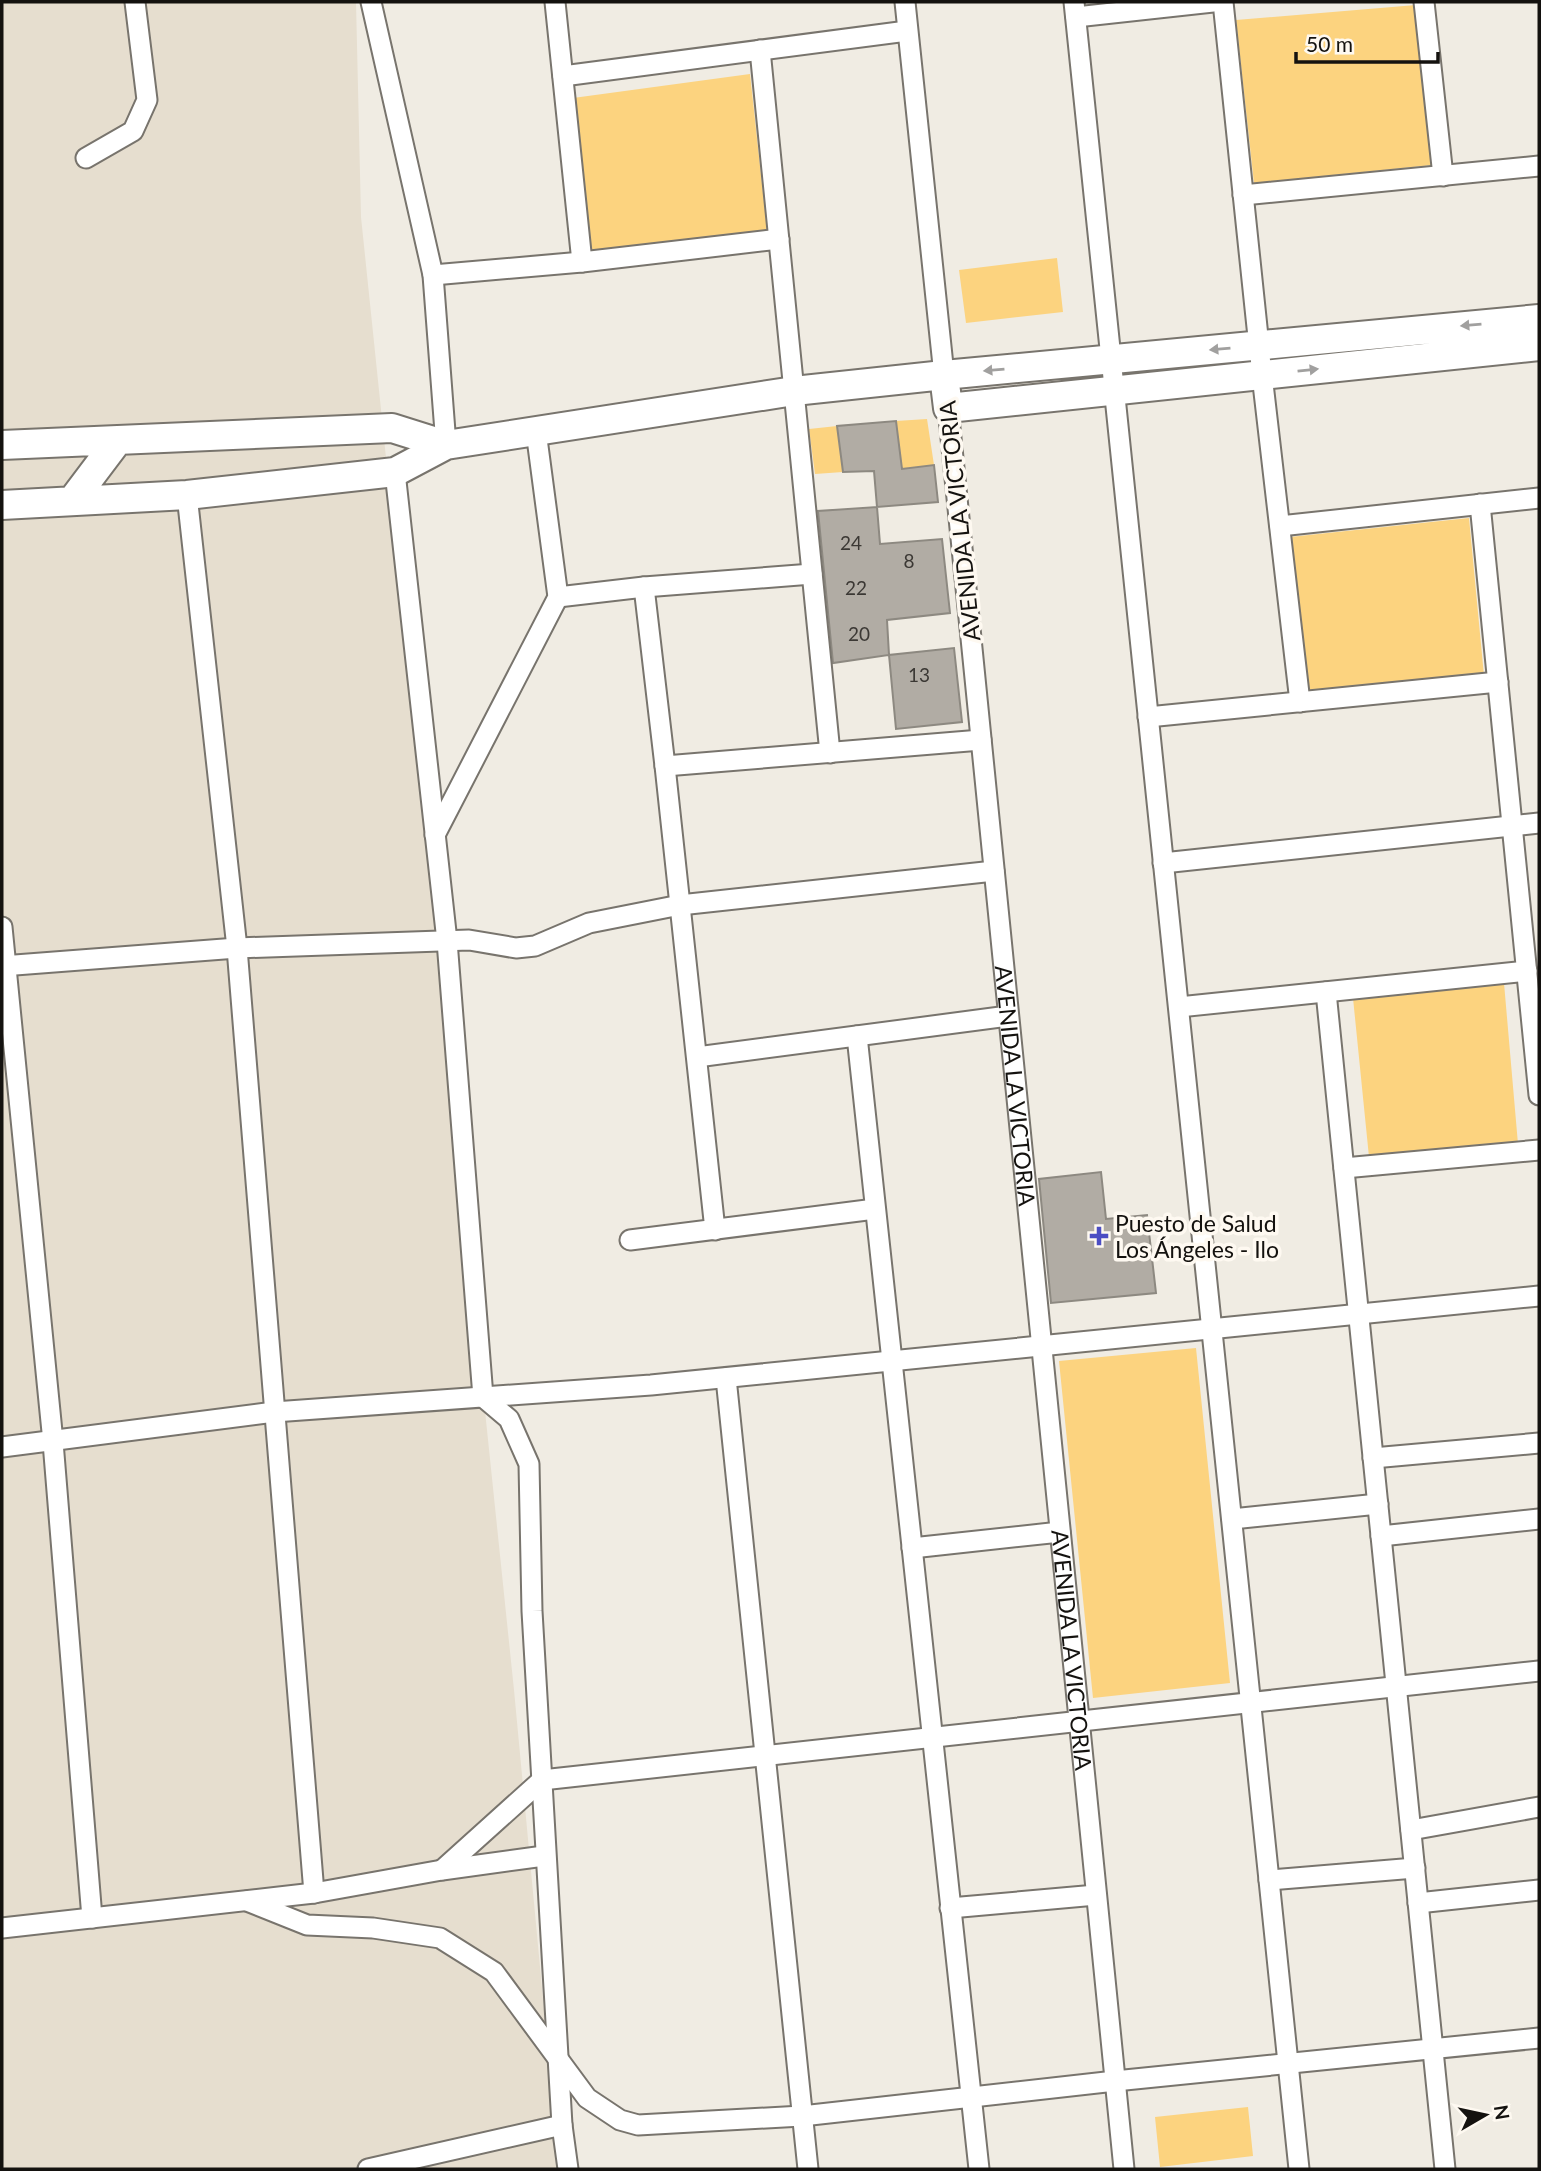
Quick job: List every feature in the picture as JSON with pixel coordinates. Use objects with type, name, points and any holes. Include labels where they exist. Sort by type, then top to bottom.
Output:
[{"type":"street","points":[[86,158],[133,131],[147,100],[135,2]]},
{"type":"street","points":[[371,2],[433,275],[446,445]]},
{"type":"street","points":[[555,2],[582,262]]},
{"type":"street","name":"AVENIDA LA VICTORIA","points":[[905,2],[1124,2169]]},
{"type":"street","points":[[1213,2],[1075,9],[1299,2169]]},
{"type":"street","points":[[1223,2],[1300,702]]},
{"type":"street","points":[[1424,2],[1443,176]]},
{"type":"street","points":[[563,76],[908,30]]},
{"type":"street","points":[[760,50],[830,753]]},
{"type":"street","points":[[1243,195],[1539,166]]},
{"type":"street","points":[[433,275],[582,262],[779,239]]},
{"type":"street","points":[[2,505],[187,495],[395,472],[446,445],[794,391],[1539,319]]},
{"type":"street","points":[[948,408],[1539,346]]},
{"type":"street","points":[[2,445],[392,428],[446,445]]},
{"type":"street","points":[[435,835],[558,597],[536,431]]},
{"type":"street","points":[[72,501],[118,440]]},
{"type":"street","points":[[395,472],[447,941],[483,1396],[509,1419],[529,1464],[532,1611],[544,1857],[562,2125],[568,2169]]},
{"type":"street","points":[[187,495],[237,948],[314,1893]]},
{"type":"street","points":[[1280,526],[1539,498]]},
{"type":"street","points":[[1480,504],[1539,1095]]},
{"type":"street","points":[[558,597],[644,587],[812,574]]},
{"type":"street","points":[[644,587],[666,766],[715,1230]]},
{"type":"street","points":[[1148,717],[1498,682]]},
{"type":"street","points":[[666,766],[981,740]]},
{"type":"street","points":[[1163,863],[1539,823]]},
{"type":"street","points":[[4,965],[237,948],[470,940],[516,947],[535,946],[589,923],[680,905],[994,871]]},
{"type":"street","points":[[2,927],[53,1442],[92,1918]]},
{"type":"street","points":[[1178,1007],[1527,971]]},
{"type":"street","points":[[1326,992],[1445,2169]]},
{"type":"street","points":[[696,1057],[1008,1016]]},
{"type":"street","points":[[857,1036],[979,2169]]},
{"type":"street","points":[[1344,1168],[1539,1150]]},
{"type":"street","points":[[631,1240],[875,1209]]},
{"type":"street","points":[[2,1447],[274,1412],[651,1385],[1539,1296]]},
{"type":"street","points":[[726,1378],[808,2169]]},
{"type":"street","points":[[1373,1458],[1539,1443]]},
{"type":"street","points":[[1232,1519],[1378,1504]]},
{"type":"street","points":[[1381,1536],[1539,1519]]},
{"type":"street","points":[[912,1548],[1060,1532]]},
{"type":"street","points":[[442,1870],[542,1780],[1539,1671]]},
{"type":"street","points":[[1411,1830],[1539,1807]]},
{"type":"street","points":[[2,1928],[314,1893],[442,1870],[544,1857]]},
{"type":"street","points":[[1269,1880],[1415,1868]]},
{"type":"street","points":[[1418,1903],[1539,1890]]},
{"type":"street","points":[[950,1908],[1096,1895]]},
{"type":"street","points":[[247,1901],[307,1925],[373,1928],[440,1938],[494,1972],[587,2098],[613,2117],[638,2124],[802,2116],[1539,2038]]},
{"type":"street","points":[[368,2169],[562,2125]]},
{"type":"shaded area","points":[[2,2],[356,2],[361,217],[514,1690],[559,2169],[2,2169]]},
{"type":"shaded area","points":[[1416,5],[1433,165],[1254,183],[1236,20]]},
{"type":"shaded area","points":[[750,74],[767,230],[589,253],[573,98]]},
{"type":"shaded area","points":[[1057,258],[1063,312],[966,323],[959,270]]},
{"type":"shaded area","points":[[927,419],[934,465],[902,469],[896,421]]},
{"type":"shaded area","points":[[837,426],[843,472],[815,474],[809,429]]},
{"type":"shaded area","points":[[1469,518],[1484,676],[1308,694],[1290,537]]},
{"type":"shaded area","points":[[1504,983],[1518,1144],[1369,1157],[1353,998]]},
{"type":"shaded area","points":[[1196,1348],[1230,1683],[1093,1698],[1059,1361]]},
{"type":"shaded area","points":[[1248,2107],[1253,2156],[1160,2167],[1155,2117]]},
{"type":"building","points":[[896,421],[902,469],[934,465],[938,502],[877,507],[874,471],[843,472],[837,426]]},
{"type":"building","points":[[877,507],[880,544],[942,539],[950,613],[887,620],[889,655],[833,663],[818,511]]},
{"type":"building","points":[[954,648],[962,722],[896,729],[889,655]]},
{"type":"building","points":[[1101,1172],[1106,1219],[1147,1215],[1156,1293],[1051,1303],[1039,1179]]},
{"type":"place","name":"Puesto de Salud Los Ángeles - Ilo","points":[[1099,1236]]}]
